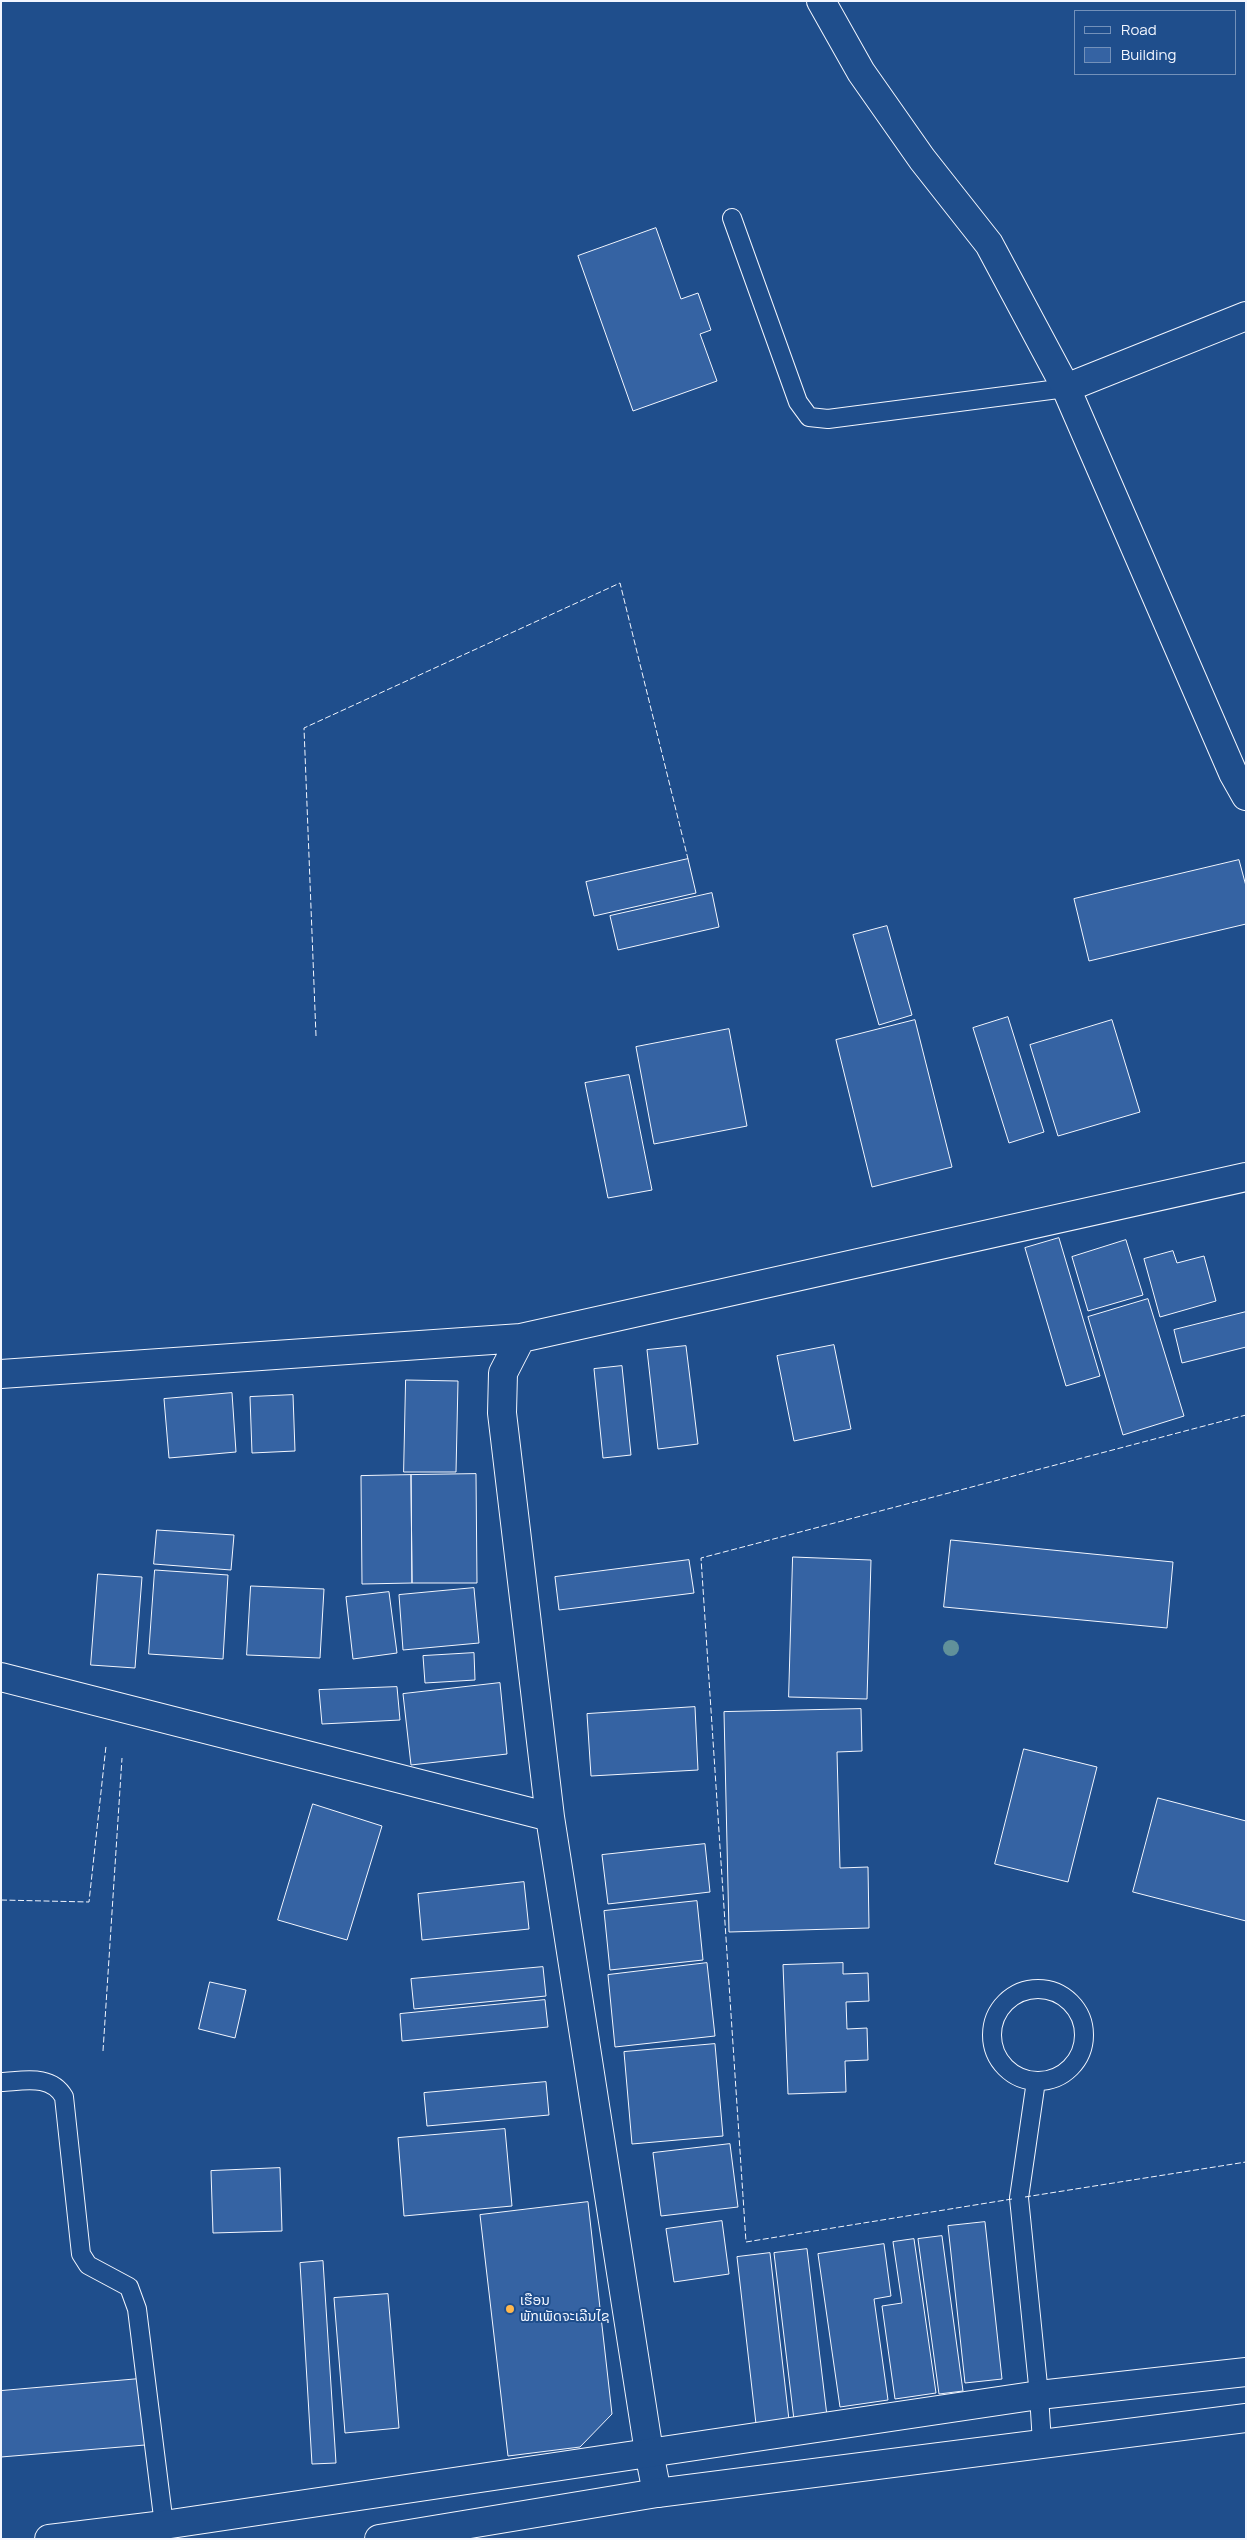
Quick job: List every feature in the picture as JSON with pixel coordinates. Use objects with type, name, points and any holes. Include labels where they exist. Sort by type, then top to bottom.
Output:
[{"type":"main road","points":[[821,1],[861,72],[922,159],[989,244],[1066,388],[1242,778]]},
{"type":"main road","points":[[1066,388],[1246,316]]},
{"type":"main road","points":[[1,1374],[521,1338],[1246,1177]]},
{"type":"main road","points":[[521,1338],[503,1373],[502,1413],[550,1817],[657,2493]]},
{"type":"main road","points":[[1,1677],[550,1817]]},
{"type":"main road","points":[[48,2539],[164,2524],[1039,2395],[1246,2372]]},
{"type":"main road","points":[[379,2539],[657,2493],[1246,2418]]},
{"type":"lane","points":[[732,218],[798,402],[809,417],[828,419],[1066,388]]},
{"type":"lane","points":[[1051,1990],[1064,1996],[1075,2007],[1082,2019],[1084,2033],[1080,2054],[1066,2071],[1052,2079],[1036,2081],[1020,2078],[1007,2069],[997,2056],[992,2041],[993,2025],[999,2010],[1010,1998],[1022,1991],[1051,1990]]},
{"type":"lane","points":[[1,2082],[47,2081],[59,2088],[64,2097],[80,2254],[88,2265],[130,2287],[137,2309],[164,2524]]},
{"type":"lane","points":[[1036,2081],[1018,2198],[1039,2395],[1042,2443]]},
{"type":"building","points":[[656,228],[681,299],[698,293],[711,330],[700,334],[717,381],[633,411],[578,256]]},
{"type":"building","points":[[688,859],[696,893],[594,916],[586,882]]},
{"type":"building","points":[[1239,860],[1246,886],[1246,924],[1089,961],[1074,899]]},
{"type":"building","points":[[712,893],[719,927],[618,950],[610,916]]},
{"type":"building","points":[[887,926],[912,1015],[879,1025],[853,935]]},
{"type":"building","points":[[1008,1017],[1044,1132],[1009,1143],[973,1028]]},
{"type":"building","points":[[915,1020],[952,1167],[872,1187],[836,1040]]},
{"type":"building","points":[[1112,1020],[1140,1112],[1058,1136],[1030,1045]]},
{"type":"building","points":[[729,1029],[747,1126],[654,1144],[636,1047]]},
{"type":"building","points":[[629,1075],[652,1190],[608,1198],[585,1083]]},
{"type":"building","points":[[1059,1238],[1100,1376],[1066,1386],[1025,1248]]},
{"type":"building","points":[[1126,1240],[1143,1295],[1088,1311],[1072,1257]]},
{"type":"building","points":[[1173,1251],[1177,1263],[1204,1256],[1216,1301],[1160,1317],[1144,1259]]},
{"type":"building","points":[[1148,1299],[1184,1416],[1123,1435],[1088,1317]]},
{"type":"building","points":[[1246,1312],[1246,1347],[1182,1363],[1174,1330]]},
{"type":"building","points":[[834,1345],[851,1429],[794,1441],[777,1356]]},
{"type":"building","points":[[686,1346],[698,1444],[658,1449],[647,1350]]},
{"type":"building","points":[[622,1366],[631,1455],[603,1458],[594,1369]]},
{"type":"building","points":[[406,1380],[458,1381],[456,1472],[404,1472]]},
{"type":"building","points":[[232,1393],[236,1452],[169,1458],[164,1399]]},
{"type":"building","points":[[293,1395],[295,1451],[252,1453],[250,1397]]},
{"type":"building","points":[[476,1474],[477,1583],[412,1583],[411,1475]]},
{"type":"building","points":[[411,1475],[412,1583],[362,1584],[361,1476]]},
{"type":"building","points":[[157,1530],[234,1535],[231,1570],[154,1564]]},
{"type":"building","points":[[951,1540],[1173,1562],[1167,1628],[944,1607]]},
{"type":"building","points":[[793,1557],[871,1560],[867,1699],[789,1697]]},
{"type":"building","points":[[689,1560],[694,1593],[559,1610],[555,1577]]},
{"type":"building","points":[[155,1570],[228,1575],[223,1659],[149,1654]]},
{"type":"building","points":[[98,1574],[142,1577],[135,1668],[91,1665]]},
{"type":"building","points":[[251,1586],[324,1589],[320,1658],[247,1655]]},
{"type":"building","points":[[474,1588],[479,1643],[403,1650],[399,1595]]},
{"type":"building","points":[[389,1592],[397,1653],[353,1659],[346,1597]]},
{"type":"building","points":[[474,1653],[475,1680],[425,1683],[423,1656]]},
{"type":"building","points":[[500,1683],[507,1754],[411,1765],[403,1694]]},
{"type":"building","points":[[397,1687],[400,1720],[322,1724],[319,1690]]},
{"type":"building","points":[[695,1707],[698,1770],[591,1776],[587,1714]]},
{"type":"building","points":[[861,1709],[862,1751],[837,1752],[840,1868],[868,1867],[869,1928],[729,1932],[724,1712]]},
{"type":"building","points":[[1024,1749],[1097,1767],[1068,1882],[995,1864]]},
{"type":"building","points":[[1158,1798],[1246,1821],[1246,1921],[1133,1892]]},
{"type":"building","points":[[313,1804],[382,1826],[347,1940],[278,1920]]},
{"type":"building","points":[[705,1844],[710,1892],[608,1904],[602,1855]]},
{"type":"building","points":[[524,1882],[529,1929],[422,1940],[418,1894]]},
{"type":"building","points":[[697,1901],[703,1960],[610,1970],[604,1911]]},
{"type":"building","points":[[707,1963],[715,2036],[615,2047],[608,1975]]},
{"type":"building","points":[[843,1963],[843,1974],[868,1973],[869,2001],[846,2002],[847,2029],[867,2028],[868,2060],[845,2061],[846,2092],[788,2094],[783,1965]]},
{"type":"building","points":[[543,1967],[546,1996],[414,2009],[411,1979]]},
{"type":"building","points":[[210,1982],[246,1990],[235,2038],[199,2029]]},
{"type":"building","points":[[545,2000],[548,2027],[402,2041],[400,2014]]},
{"type":"building","points":[[715,2044],[723,2136],[632,2144],[624,2052]]},
{"type":"building","points":[[546,2082],[549,2115],[427,2126],[424,2093]]},
{"type":"building","points":[[505,2129],[512,2206],[404,2216],[398,2138]]},
{"type":"building","points":[[730,2144],[738,2207],[661,2216],[653,2153]]},
{"type":"building","points":[[280,2168],[282,2231],[213,2233],[211,2171]]},
{"type":"building","points":[[588,2202],[612,2414],[580,2447],[508,2456],[480,2215]]},
{"type":"building","points":[[722,2221],[729,2274],[674,2282],[666,2229]]},
{"type":"building","points":[[985,2222],[1002,2379],[965,2383],[948,2226]]},
{"type":"building","points":[[942,2236],[963,2391],[939,2394],[918,2239]]},
{"type":"building","points":[[914,2239],[936,2393],[895,2399],[882,2306],[902,2303],[893,2242]]},
{"type":"building","points":[[884,2244],[891,2296],[874,2299],[888,2400],[840,2407],[818,2254]]},
{"type":"building","points":[[807,2249],[827,2416],[794,2420],[774,2253]]},
{"type":"building","points":[[770,2253],[789,2420],[756,2424],[737,2257]]},
{"type":"building","points":[[323,2261],[336,2463],[312,2464],[300,2263]]},
{"type":"building","points":[[388,2294],[399,2428],[345,2433],[334,2298]]},
{"type":"building","points":[[139,2379],[145,2445],[1,2457],[1,2391]]},
{"type":"fence","points":[[316,1036],[304,728],[620,583],[688,859]]},
{"type":"fence","points":[[1012,2199],[746,2242],[701,1558],[1246,1415]]},
{"type":"fence","points":[[1,1900],[89,1902],[106,1746]]},
{"type":"fence","points":[[103,2051],[122,1758]]},
{"type":"fence","points":[[1025,2197],[1246,2162]]},
{"type":"place","name":"ເຮືອນ ພັກເພັດຈະເລີນໄຊ","points":[[510,2309]]}]
